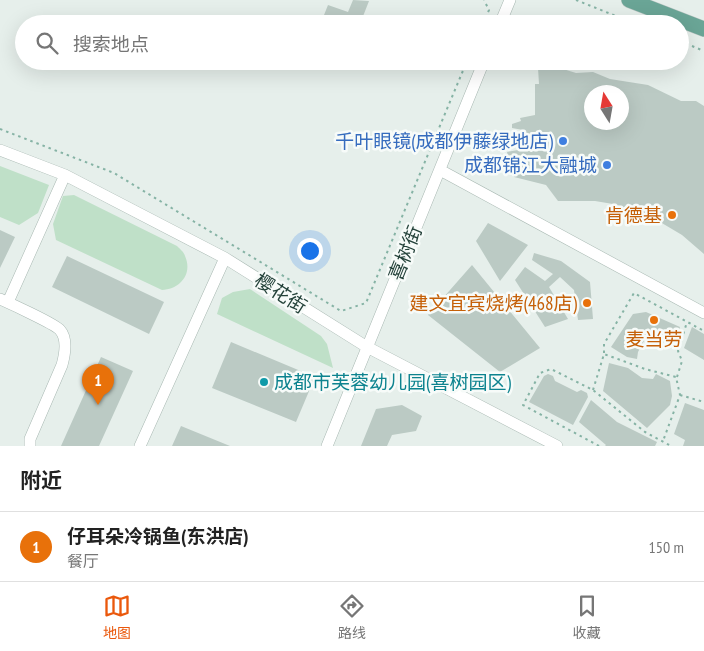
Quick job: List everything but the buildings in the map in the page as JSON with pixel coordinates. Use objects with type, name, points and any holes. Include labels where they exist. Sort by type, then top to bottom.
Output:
[{"type":"main road","points":[[629,0],[668,15]]},
{"type":"main road","points":[[689,23],[704,29]]},
{"type":"street","points":[[504,15],[510,0]]},
{"type":"street","name":"喜树街","points":[[327,446],[480,70]]},
{"type":"street","name":"樱花街","points":[[0,150],[64,175],[225,258],[367,347],[557,446]]},
{"type":"street","points":[[440,170],[704,313]]},
{"type":"street","points":[[30,446],[30,439],[66,353],[65,341],[60,330],[4,300],[64,175]]},
{"type":"street","points":[[140,446],[225,258]]},
{"type":"path","points":[[484,0],[489,10],[487,15]]},
{"type":"path","points":[[576,0],[614,15]]},
{"type":"path","points":[[689,45],[704,51]]},
{"type":"path","points":[[0,129],[114,173],[342,311],[366,303],[464,70]]},
{"type":"path","points":[[593,390],[604,354],[604,344],[634,293],[704,331]]},
{"type":"path","points":[[663,441],[680,395],[676,377],[682,361],[678,351],[687,322]]},
{"type":"path","points":[[604,354],[645,369],[676,377]]},
{"type":"path","points":[[600,446],[523,405],[540,373],[551,369],[593,390],[645,432],[671,446]]},
{"type":"path","points":[[680,395],[704,402]]},
{"type":"green space","points":[[0,166],[49,185],[38,213],[19,225],[0,217]]},
{"type":"green space","points":[[74,195],[177,246],[184,253],[187,263],[186,274],[179,284],[162,290],[56,240],[53,224],[63,196]]},
{"type":"green space","points":[[250,289],[321,336],[327,344],[333,368],[217,314],[222,298],[233,292]]},
{"type":"place","name":"千叶眼镜(成都伊藤绿地店)","points":[[563,141]]},
{"type":"place","name":"成都锦江大融城","points":[[607,165]]},
{"type":"place","name":"肯德基","points":[[672,215]]},
{"type":"place","name":"建文宜宾烧烤(468店)","points":[[587,303]]},
{"type":"place","name":"麦当劳","points":[[654,320]]},
{"type":"place","name":"成都市芙蓉幼儿园(喜树园区)","points":[[264,382]]},
{"type":"place","name":"仔耳朵冷锅鱼(东洪店)","points":[[98,405]]}]
